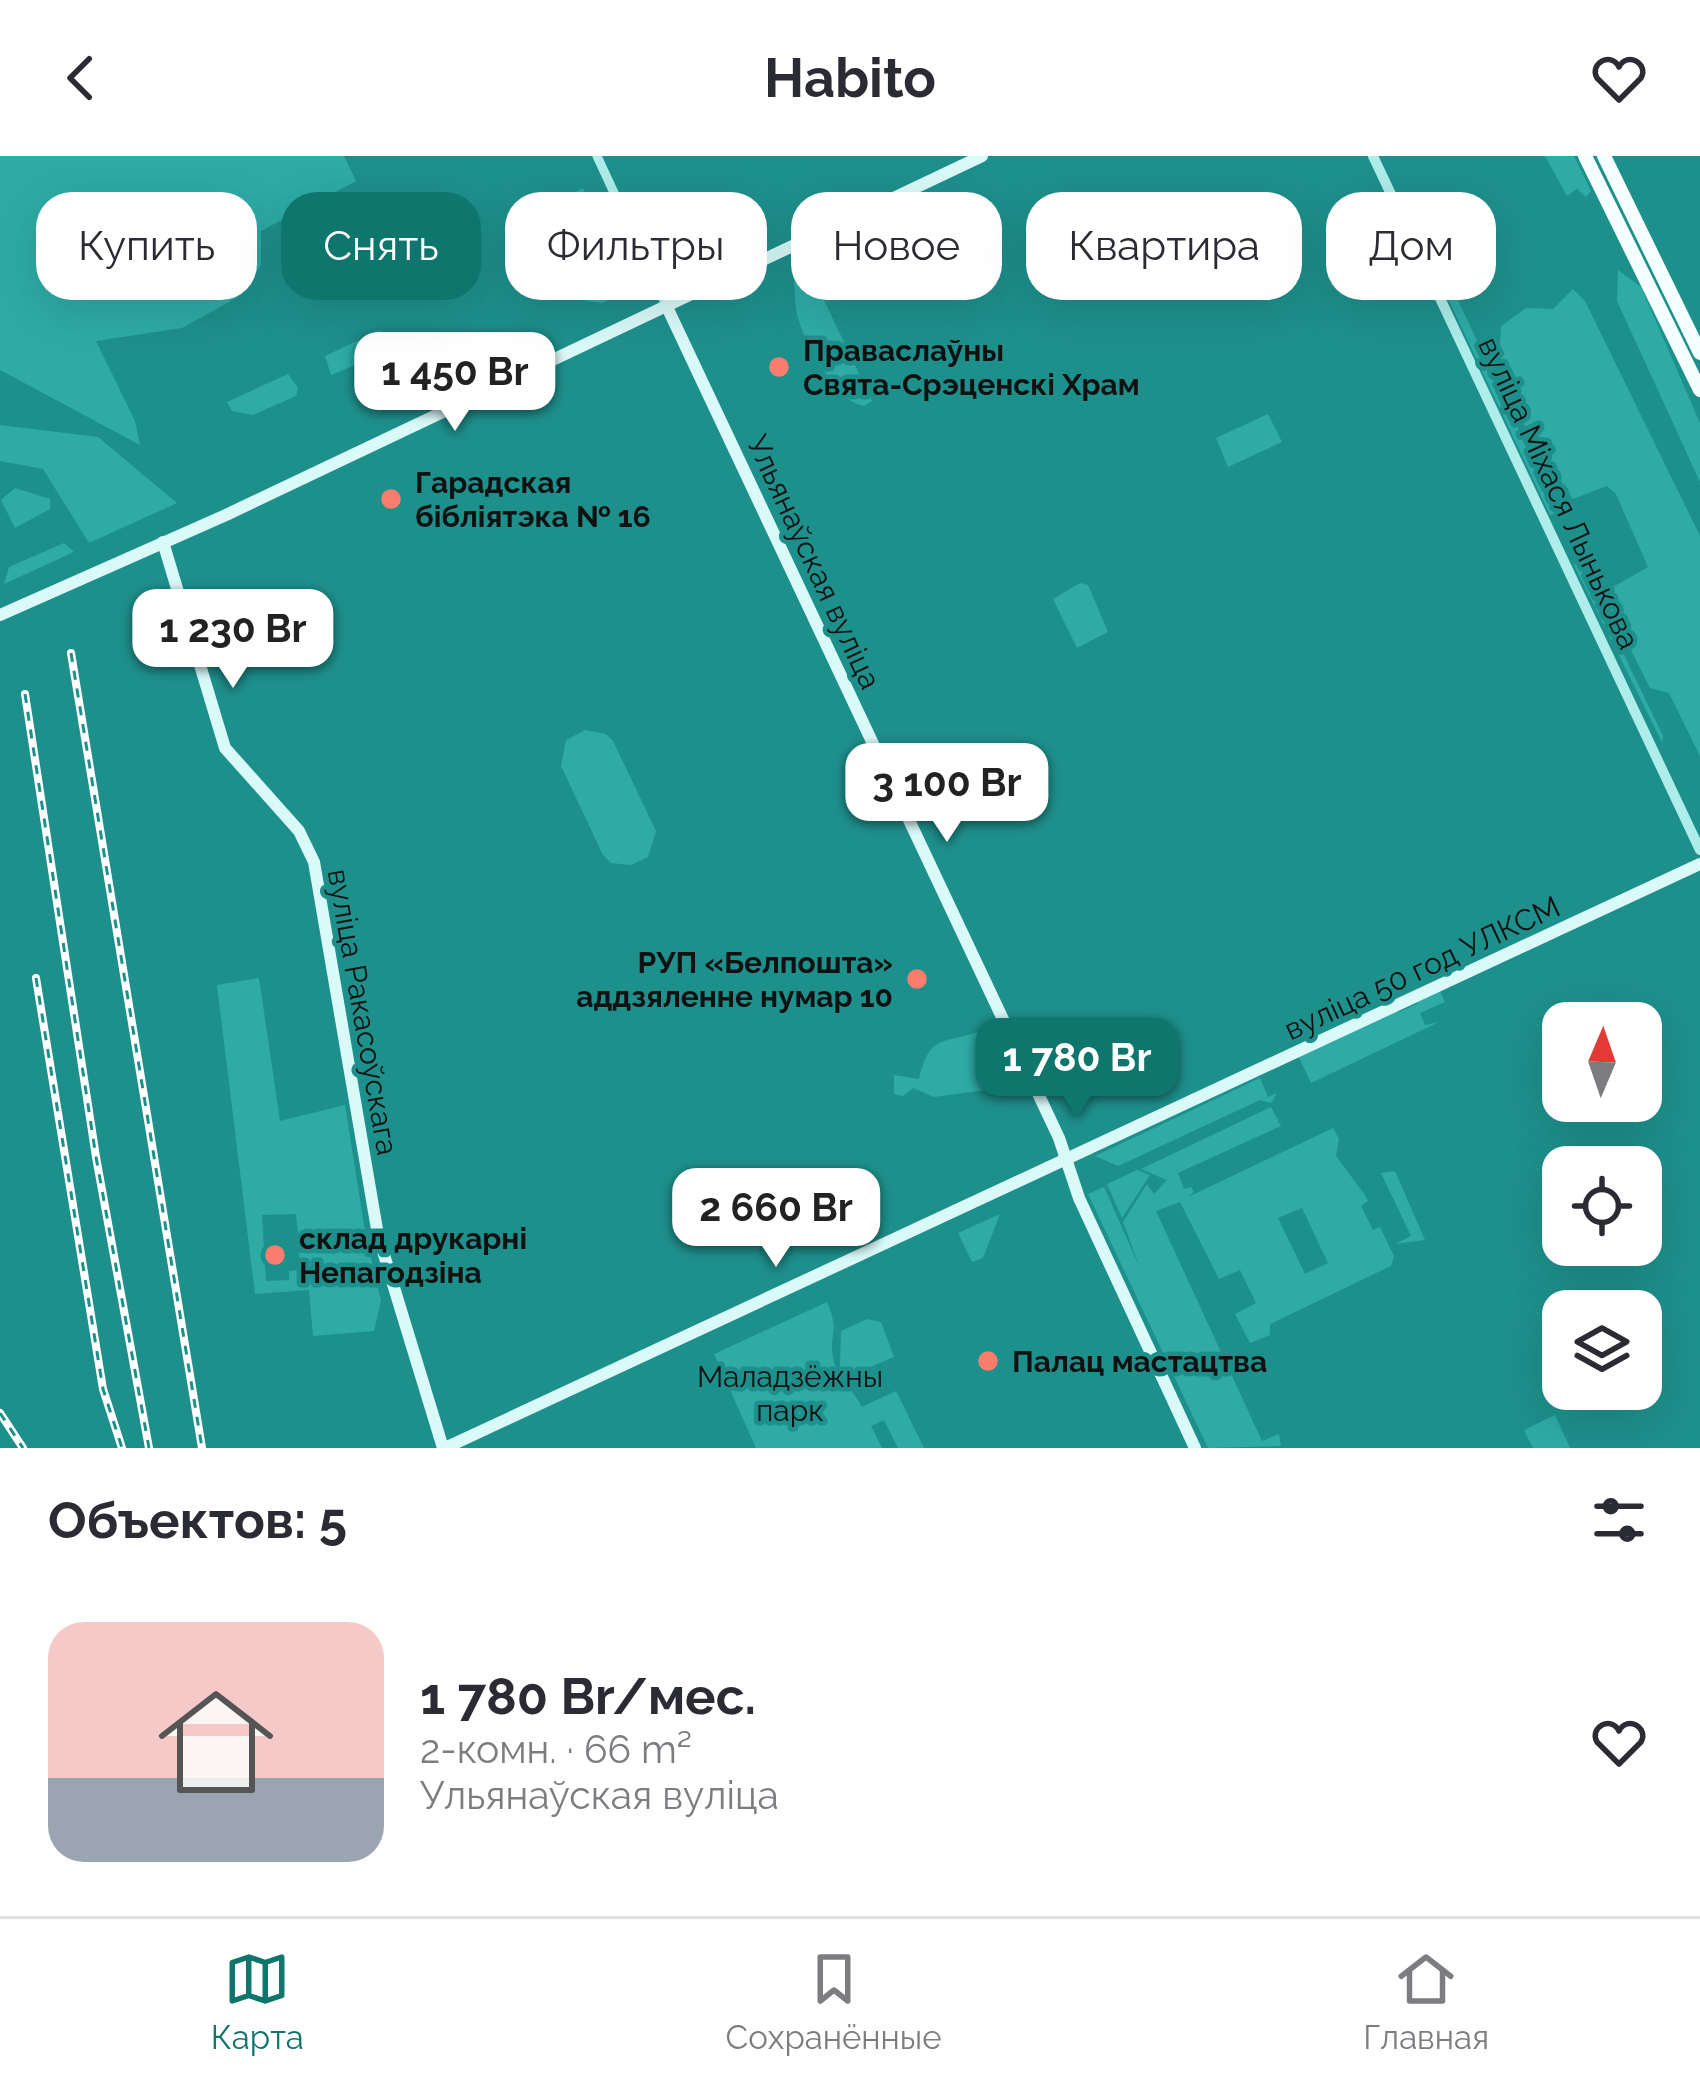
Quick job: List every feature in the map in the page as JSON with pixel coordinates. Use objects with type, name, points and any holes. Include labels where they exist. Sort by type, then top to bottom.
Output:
[{"type":"main road","points":[[0,615],[668,307],[982,156]]},
{"type":"main road","points":[[1585,156],[1700,390]]},
{"type":"main road","points":[[1604,156],[1700,352]]},
{"type":"main road","name":"Ульянаўская вуліца","points":[[668,307],[1195,1448]]},
{"type":"main road","name":"вуліца Ракасоўскага","points":[[163,542],[225,748],[299,831],[314,862],[378,1235],[444,1448]]},
{"type":"main road","name":"вуліца 50 год УЛКСМ","points":[[444,1448],[1700,864]]},
{"type":"street","name":"Ульянаўская вуліца","points":[[597,156],[668,307]]},
{"type":"street","name":"вуліца Міхася Лынькова","points":[[1373,156],[1700,850]]},
{"type":"green space","points":[[0,156],[344,156],[356,181],[335,192],[281,192],[281,220],[261,231],[257,271],[257,192],[36,192],[36,300],[233,300],[182,328],[96,341],[135,421],[140,445],[0,370]]},
{"type":"green space","points":[[1545,156],[1574,156],[1591,191],[1586,197],[1577,189],[1567,196]]},
{"type":"green space","points":[[1618,270],[1641,287],[1700,423],[1700,482],[1617,301]]},
{"type":"green space","points":[[1573,289],[1585,301],[1700,536],[1700,756],[1669,693],[1650,688],[1606,600],[1606,591],[1648,567],[1616,494],[1607,486],[1573,499],[1560,480],[1547,475],[1499,368],[1501,326],[1526,308],[1553,309]]},
{"type":"green space","points":[[795,300],[824,300],[872,401],[864,406],[853,402],[831,380],[804,334]]},
{"type":"green space","points":[[1449,300],[1458,300],[1558,513],[1550,515]]},
{"type":"green space","points":[[380,330],[391,337],[391,351],[331,375],[325,356]]},
{"type":"green space","points":[[288,374],[298,388],[296,396],[253,415],[232,411],[227,402]]},
{"type":"green space","points":[[1268,414],[1282,442],[1228,467],[1216,438]]},
{"type":"green space","points":[[0,425],[98,437],[177,503],[89,543],[43,469],[0,461]]},
{"type":"green space","points":[[15,488],[50,499],[50,509],[15,528],[1,500]]},
{"type":"green space","points":[[64,543],[74,552],[4,584],[9,567]]},
{"type":"green space","points":[[1579,562],[1663,736],[1662,742],[1574,565]]},
{"type":"green space","points":[[1080,583],[1088,585],[1108,632],[1077,648],[1053,599]]},
{"type":"green space","points":[[585,730],[606,734],[613,741],[656,831],[648,857],[631,865],[611,863],[603,855],[561,766],[566,740]]},
{"type":"green space","points":[[259,978],[280,1121],[345,1105],[366,1238],[299,1243],[296,1214],[262,1215],[266,1281],[289,1280],[289,1271],[300,1270],[299,1253],[369,1249],[381,1301],[374,1331],[313,1336],[309,1290],[255,1294],[217,985]]},
{"type":"green space","points":[[1438,987],[1445,1002],[1420,1013],[1425,1025],[1439,1022],[1311,1083],[1297,1053],[1391,1009],[1399,1012],[1417,1004],[1420,995]]},
{"type":"green space","points":[[982,1030],[979,1047],[1003,1072],[994,1089],[934,1097],[913,1088],[903,1096],[894,1094],[894,1075],[919,1079],[934,1046]]},
{"type":"green space","points":[[1260,1078],[1268,1097],[1277,1093],[1271,1103],[1260,1100],[1118,1166],[1095,1156]]},
{"type":"green space","points":[[1271,1107],[1281,1126],[1178,1173],[1184,1189],[1191,1187],[1194,1192],[1188,1197],[1333,1128],[1339,1139],[1336,1156],[1368,1201],[1361,1206],[1373,1230],[1380,1227],[1394,1256],[1391,1266],[1270,1324],[1270,1335],[1250,1343],[1235,1314],[1256,1303],[1240,1270],[1219,1279],[1180,1202],[1156,1211],[1262,1441],[1279,1434],[1281,1446],[1208,1448],[1088,1194],[1104,1187],[1140,1268],[1123,1222],[1147,1184],[1154,1194],[1167,1180],[1141,1169]],"holes":[[[1302,1208],[1328,1263],[1305,1274],[1278,1218]]]},
{"type":"green space","points":[[1137,1170],[1150,1175],[1122,1218],[1107,1184]]},
{"type":"green space","points":[[1395,1171],[1425,1240],[1395,1244],[1411,1236],[1381,1173]]},
{"type":"green space","points":[[1000,1214],[983,1258],[972,1262],[958,1233]]},
{"type":"green space","name":"Маладзёжны парк","points":[[827,1302],[834,1326],[833,1358],[841,1377],[862,1407],[896,1391],[924,1448],[898,1448],[884,1420],[871,1426],[882,1448],[756,1448],[714,1354]]},
{"type":"green space","points":[[867,1319],[881,1322],[894,1357],[849,1376],[840,1366],[841,1331]]},
{"type":"green space","points":[[1555,1415],[1570,1448],[1533,1448],[1524,1430]]},
{"type":"railway","points":[[71,653],[202,1448]]},
{"type":"railway","points":[[25,694],[96,1157],[149,1448]]},
{"type":"railway","points":[[36,978],[103,1389],[122,1448]]},
{"type":"railway","points":[[0,1413],[23,1448]]},
{"type":"place","name":"Праваслаўны Свята-Срэценскі Храм","points":[[779,367]]},
{"type":"place","name":"Гарадская бібліятэка № 16","points":[[391,499]]},
{"type":"place","name":"РУП «Белпошта» аддзяленне нумар 10","points":[[917,979]]},
{"type":"place","name":"склад друкарні Непагодзіна","points":[[275,1255]]},
{"type":"place","name":"Палац мастацтва","points":[[988,1361]]}]
